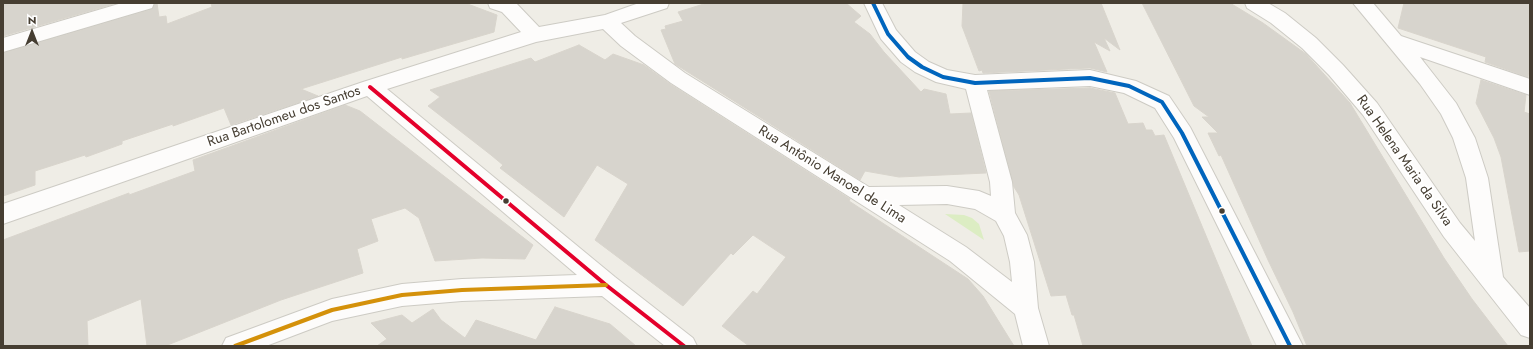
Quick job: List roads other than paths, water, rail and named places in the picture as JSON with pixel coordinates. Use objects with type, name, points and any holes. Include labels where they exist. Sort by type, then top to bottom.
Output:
[{"type":"street","points":[[3,44],[144,3]]},
{"type":"street","name":"Rua Bartolomeu dos Santos","points":[[3,214],[370,87],[535,35],[607,20],[660,3]]},
{"type":"street","points":[[873,3],[888,34],[908,57],[922,67],[943,76],[975,83],[1090,78],[1129,86],[1162,102],[1182,133],[1290,346]]},
{"type":"street","name":"Rua Helena Maria da Silva","points":[[1254,3],[1278,18],[1309,43],[1336,70],[1370,109],[1452,230],[1530,327]]},
{"type":"street","points":[[1362,3],[1427,79],[1449,109],[1464,138],[1477,178],[1492,281]]},
{"type":"street","points":[[504,4],[535,35]]},
{"type":"street","name":"Rua Antônio Manoel de Lima","points":[[607,20],[628,42],[678,78],[958,254],[1026,308]]},
{"type":"street","points":[[1394,40],[1530,87]]},
{"type":"street","points":[[975,83],[1001,182],[1004,214],[1015,235],[1022,262],[1026,308],[1036,346]]},
{"type":"street","points":[[370,87],[606,285],[684,346]]},
{"type":"street","points":[[864,196],[947,195],[979,200],[1004,214]]},
{"type":"street","points":[[235,346],[332,310],[402,295],[462,290],[606,285]]}]
